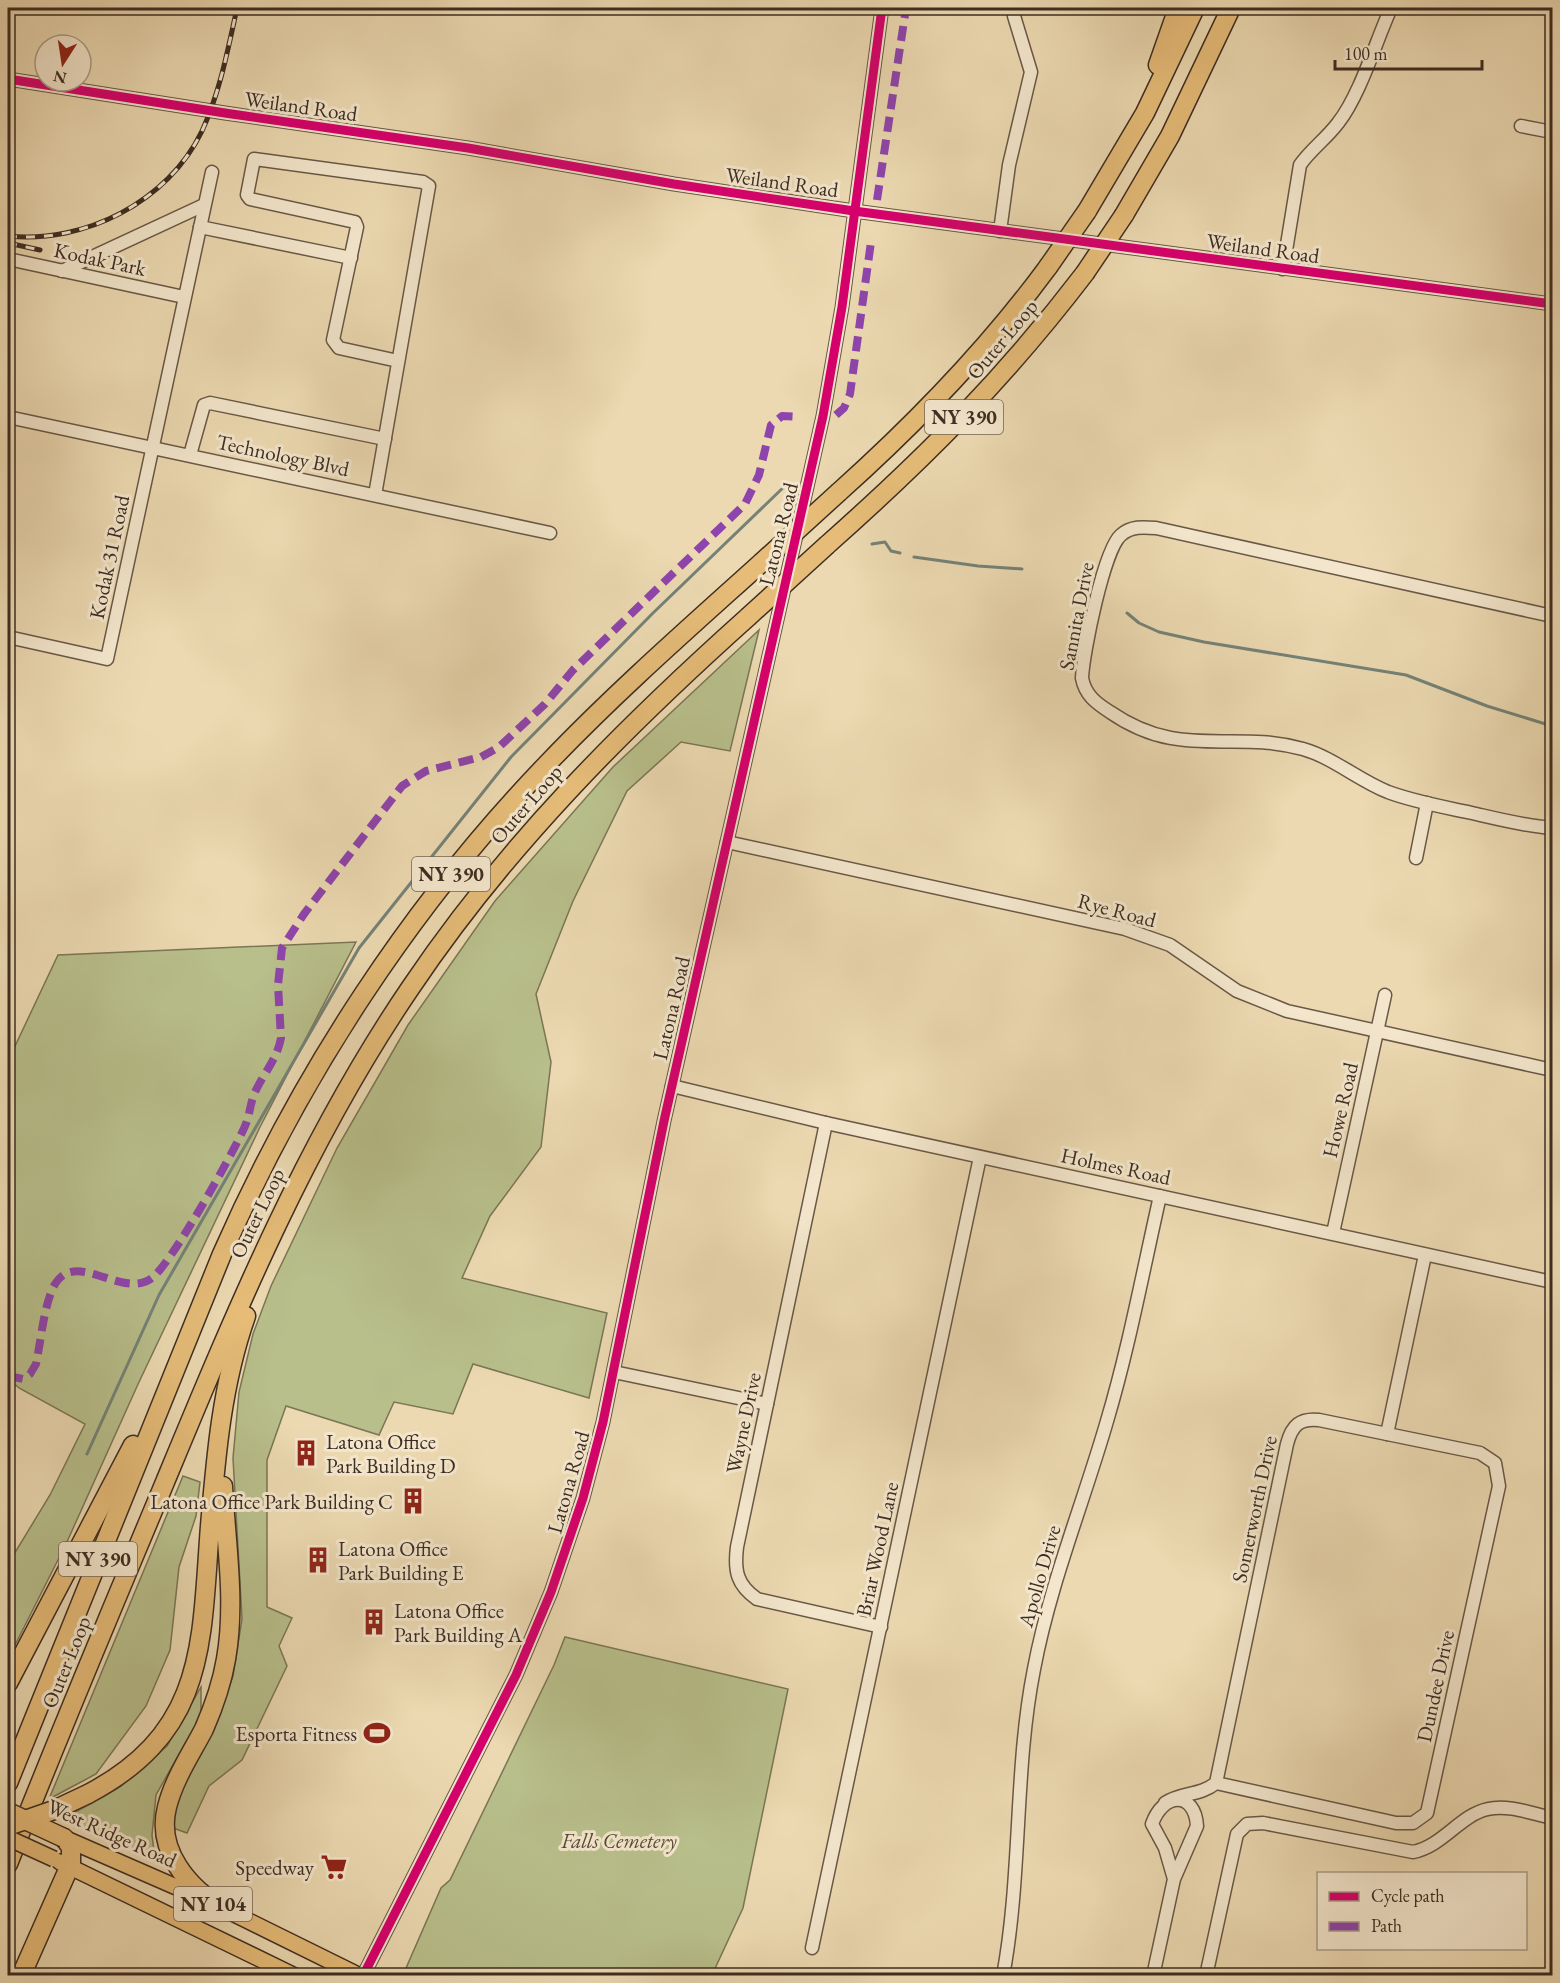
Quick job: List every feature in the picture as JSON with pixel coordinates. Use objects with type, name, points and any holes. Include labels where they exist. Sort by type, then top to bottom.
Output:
[{"type":"highway","points":[[1136,129],[1178,8]]},
{"type":"highway","name":"Outer Loop","points":[[8,1783],[236,1222],[294,1109],[369,987],[427,906],[488,829],[573,736],[839,492],[952,382],[994,336],[1048,267],[1087,211],[1136,129],[1195,8]]},
{"type":"highway","name":"Outer Loop","points":[[8,1864],[234,1316],[308,1161],[351,1080],[399,1004],[495,874],[566,792],[615,740],[919,462],[970,411],[1030,344],[1085,273],[1124,215],[1179,120],[1231,8]]},
{"type":"highway","points":[[8,1826],[54,1810],[88,1794],[119,1775],[148,1750],[170,1722],[192,1678],[204,1629],[215,1466],[224,1402],[240,1333],[308,1161]]},
{"type":"highway","points":[[8,1683],[188,1336]]},
{"type":"highway","points":[[223,1908],[202,1894],[182,1873],[168,1846],[165,1822],[174,1787],[214,1705],[228,1649],[230,1607],[222,1482],[224,1402]]},
{"type":"highway","name":"West Ridge Road","points":[[8,1812],[64,1838]]},
{"type":"highway","points":[[21,1976],[62,1863],[72,1850],[64,1838]]},
{"type":"main road","name":"NY 104","points":[[8,1838],[295,1976]]},
{"type":"main road","name":"West Ridge Road","points":[[64,1838],[223,1908],[361,1976]]},
{"type":"street","name":"Latona Road","points":[[361,1976],[501,1707],[538,1626],[583,1498],[614,1372],[672,1086],[823,416],[842,307],[882,8]]},
{"type":"street","points":[[1000,231],[1009,165],[1031,72],[1014,16],[1016,8]]},
{"type":"street","points":[[1283,269],[1300,165],[1308,153],[1338,123],[1349,105],[1391,8]]},
{"type":"street","name":"Weiland Road","points":[[8,79],[468,148],[674,184],[854,211],[1552,304]]},
{"type":"street","points":[[1521,126],[1552,132]]},
{"type":"street","points":[[375,495],[429,186],[412,181],[253,160],[247,195],[250,199],[355,222],[357,227],[334,344],[339,348],[398,361]]},
{"type":"street","name":"Kodak 31 Road","points":[[8,638],[107,659],[212,172]]},
{"type":"street","points":[[62,271],[204,206]]},
{"type":"street","points":[[200,227],[351,258]]},
{"type":"street","name":"Kodak Park","points":[[8,259],[184,297]]},
{"type":"street","points":[[190,455],[204,405],[210,403],[385,438]]},
{"type":"street","name":"Technology Blvd","points":[[8,417],[550,533]]},
{"type":"street","name":"Sannita Drive","points":[[1552,616],[1156,528],[1134,528],[1115,540],[1108,554],[1083,668],[1083,686],[1095,702],[1140,730],[1176,741],[1274,744],[1303,749],[1332,761],[1377,787],[1428,803],[1552,828]]},
{"type":"street","points":[[1416,858],[1428,803]]},
{"type":"street","name":"Rye Road","points":[[727,842],[1125,929],[1170,945],[1214,978],[1261,1002],[1552,1070]]},
{"type":"street","name":"Howe Road","points":[[1333,1233],[1385,995]]},
{"type":"street","name":"Holmes Road","points":[[672,1086],[826,1123],[1552,1282]]},
{"type":"street","name":"Wayne Drive","points":[[826,1123],[737,1547],[735,1573],[740,1582],[757,1599],[881,1626]]},
{"type":"street","name":"Briar Wood Lane","points":[[812,1948],[980,1157]]},
{"type":"street","name":"Apollo Drive","points":[[1003,1976],[1011,1919],[1024,1734],[1035,1665],[1057,1577],[1108,1420],[1160,1196]]},
{"type":"street","points":[[1387,1434],[1425,1255]]},
{"type":"street","points":[[614,1372],[767,1404]]},
{"type":"street","name":"Somerworth Drive","points":[[1216,1784],[1290,1434],[1300,1421],[1309,1419],[1387,1434]]},
{"type":"street","name":"Dundee Drive","points":[[1216,1784],[1396,1823],[1413,1823],[1427,1813],[1499,1478],[1495,1463],[1480,1453],[1387,1434]]},
{"type":"street","points":[[1174,1879],[1165,1848],[1152,1824],[1157,1810],[1180,1795],[1199,1793],[1216,1784]]},
{"type":"street","points":[[1154,1976],[1174,1879],[1197,1826],[1196,1817],[1185,1802],[1178,1800],[1165,1803]]},
{"type":"street","points":[[1206,1976],[1237,1834],[1247,1824],[1263,1823],[1413,1852],[1441,1840],[1474,1815],[1490,1808],[1514,1810],[1552,1818]]},
{"type":"green space","points":[[759,630],[730,751],[681,742],[627,791],[573,901],[536,994],[551,1062],[541,1147],[490,1216],[462,1278],[607,1313],[589,1398],[473,1364],[453,1414],[394,1402],[379,1435],[286,1406],[267,1460],[267,1607],[292,1618],[279,1646],[287,1666],[242,1760],[209,1786],[187,1833],[173,1828],[177,1799],[214,1727],[233,1676],[242,1619],[233,1458],[239,1392],[253,1334],[271,1286],[337,1148],[408,1025],[495,901],[613,767]]},
{"type":"green space","points":[[356,942],[260,1127],[139,1382],[66,1544],[8,1659],[8,1564],[50,1495],[85,1424],[19,1388],[8,1378],[8,1061],[58,955]]},
{"type":"green space","points":[[183,1476],[200,1482],[196,1516],[179,1567],[170,1650],[146,1706],[96,1774],[49,1799]]},
{"type":"green space","name":"Falls Cemetery","points":[[565,1637],[788,1689],[743,1908],[712,1975],[403,1975],[441,1888],[450,1880],[554,1665]]},
{"type":"green space","points":[[201,1687],[201,1715],[156,1795],[152,1835],[155,1859],[65,1818],[120,1787],[167,1746]]},
{"type":"waterway","points":[[87,1454],[159,1295],[359,948],[511,757],[653,613],[788,483]]},
{"type":"waterway","points":[[872,544],[885,542],[891,551],[900,553]]},
{"type":"waterway","points":[[914,557],[978,566],[1022,569]]},
{"type":"waterway","points":[[1127,613],[1139,623],[1159,632],[1204,642],[1406,675],[1487,706],[1552,726]]},
{"type":"railway","points":[[8,236],[37,237],[66,233],[94,225],[146,198],[168,178],[187,156],[202,131],[223,70],[237,8]]},
{"type":"railway","points":[[8,243],[40,250]]},
{"type":"marked path","points":[[877,200],[906,8]]},
{"type":"marked path","points":[[836,415],[844,408],[850,394],[871,242]]},
{"type":"marked path","points":[[8,1376],[23,1379],[30,1374],[36,1364],[48,1301],[55,1284],[64,1275],[75,1271],[128,1283],[140,1283],[152,1278],[173,1252],[216,1182],[239,1139],[247,1122],[255,1092],[279,1046],[281,1038],[278,985],[282,948],[304,914],[402,786],[426,771],[481,757],[499,747],[545,704],[573,670],[745,504],[759,475],[771,425],[782,416],[800,417]]},
{"type":"cycle path","points":[[363,1976],[516,1675],[551,1592],[583,1498],[603,1422],[664,1121],[823,416],[842,307],[882,8]]},
{"type":"cycle path","points":[[8,79],[468,148],[674,184],[854,211],[1552,304]]},
{"type":"place","name":"Latona Office Park Building D","points":[[306,1453]]},
{"type":"place","name":"Latona Office Park Building C","points":[[413,1501]]},
{"type":"place","name":"Latona Office Park Building E","points":[[318,1560]]},
{"type":"place","name":"Latona Office Park Building A","points":[[374,1622]]},
{"type":"place","name":"Esporta Fitness","points":[[377,1733]]},
{"type":"place","name":"Speedway","points":[[334,1867]]}]
